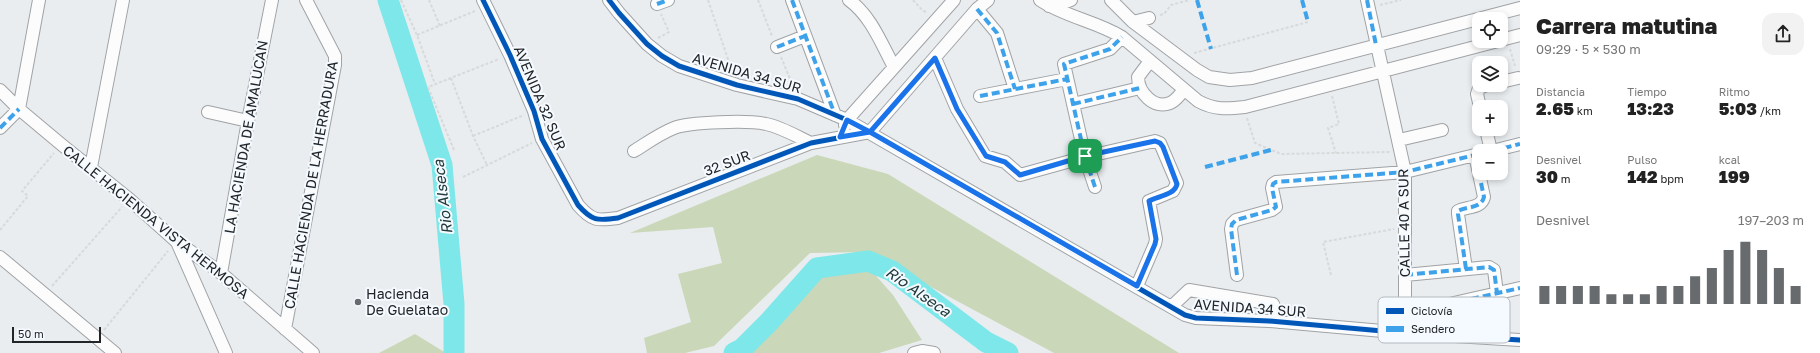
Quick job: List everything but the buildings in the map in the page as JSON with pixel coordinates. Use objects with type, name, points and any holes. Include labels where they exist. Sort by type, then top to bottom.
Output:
[{"type":"street","points":[[0,128],[19,109],[39,0]]},
{"type":"street","points":[[91,167],[123,0]]},
{"type":"street","name":"LA HACIENDA DE AMALUCAN","points":[[220,274],[272,0]]},
{"type":"street","name":"CALLE HACIENDA DE LA HERRADURA","points":[[285,329],[335,65],[335,56],[306,0]]},
{"type":"street","name":"AVENIDA 34 SUR","points":[[609,0],[624,18],[662,56],[679,66],[737,85],[798,99],[847,120],[1185,315],[1196,318],[1280,322],[1378,331]]},
{"type":"street","points":[[792,0],[835,115]]},
{"type":"street","points":[[849,0],[860,9],[869,20],[894,67]]},
{"type":"street","points":[[840,137],[847,120],[954,0]]},
{"type":"street","points":[[870,132],[978,9],[988,0]]},
{"type":"street","points":[[1044,3],[1061,4],[1071,0]]},
{"type":"street","points":[[1111,0],[1133,22],[1197,70],[1219,80],[1252,78],[1520,8]]},
{"type":"street","name":"AVENIDA 32 SUR","points":[[484,3],[510,55],[534,111],[542,139],[578,205],[594,220]]},
{"type":"street","points":[[1044,3],[1108,29],[1122,37],[1198,101],[1208,107],[1220,109],[1245,107],[1472,48]]},
{"type":"street","name":"CALLE 40 A SUR","points":[[1368,4],[1405,172],[1405,297]]},
{"type":"street","points":[[978,9],[997,33],[1015,89]]},
{"type":"street","points":[[1133,22],[1149,18]]},
{"type":"street","points":[[1508,38],[1520,35]]},
{"type":"street","points":[[777,47],[806,36]]},
{"type":"street","points":[[1096,187],[1085,156],[1064,64],[1110,49],[1122,37]]},
{"type":"street","points":[[935,58],[957,109],[986,156],[1005,162],[1020,175],[1085,156],[1155,141],[1160,143],[1177,184],[1173,191],[1149,201],[1156,239],[1137,286]]},
{"type":"street","points":[[1150,61],[1138,77],[1140,88],[1143,93],[1153,102],[1167,105],[1172,103],[1184,90]]},
{"type":"street","points":[[1508,80],[1518,78]]},
{"type":"street","points":[[980,96],[1067,79]]},
{"type":"street","points":[[1073,104],[1140,88]]},
{"type":"street","name":"CALLE HACIENDA VISTA HERMOSA","points":[[0,90],[19,109],[91,167],[176,241],[220,274],[313,353]]},
{"type":"street","points":[[208,112],[248,121]]},
{"type":"street","points":[[634,151],[662,133],[692,124],[765,123],[811,143]]},
{"type":"street","points":[[1400,146],[1442,130]]},
{"type":"street","name":"32 SUR","points":[[594,220],[618,218],[811,143],[870,132]]},
{"type":"street","points":[[1508,147],[1520,144]]},
{"type":"street","points":[[1237,275],[1230,229],[1232,224],[1236,220],[1272,210],[1276,207],[1272,188],[1273,184],[1276,182],[1405,172],[1472,156]]},
{"type":"street","points":[[1466,269],[1458,211],[1479,205],[1483,202],[1484,197],[1481,180]]},
{"type":"street","points":[[176,241],[226,353]]},
{"type":"street","points":[[0,257],[115,353]]},
{"type":"street","points":[[1405,275],[1492,268],[1497,293]]},
{"type":"street","points":[[1480,297],[1520,288]]},
{"type":"street","points":[[1171,306],[1189,290],[1273,304],[1280,322]]},
{"type":"street","name":"AVENIDA 34 SUR","points":[[1510,339],[1520,340]]},
{"type":"street","points":[[914,353],[922,351],[934,353]]},
{"type":"path","points":[[401,0],[417,35],[435,84]]},
{"type":"path","points":[[429,0],[440,26]]},
{"type":"path","points":[[708,0],[737,85]]},
{"type":"path","points":[[913,0],[924,11],[940,16]]},
{"type":"path","points":[[1149,18],[1164,14],[1172,5],[1190,0]]},
{"type":"path","points":[[1368,4],[1401,0]]},
{"type":"path","points":[[417,35],[440,26],[484,3]]},
{"type":"path","points":[[1211,49],[1308,22]]},
{"type":"path","points":[[1505,48],[1518,78]]},
{"type":"path","points":[[454,150],[428,87],[510,55]]},
{"type":"path","points":[[451,78],[473,136],[487,165]]},
{"type":"path","points":[[1329,86],[1339,124],[1328,128],[1336,153]]},
{"type":"path","points":[[1245,107],[1255,144],[1281,154],[1336,153],[1400,146]]},
{"type":"path","points":[[473,136],[534,111]]},
{"type":"path","points":[[463,176],[542,139]]},
{"type":"path","points":[[0,230],[28,196],[22,191],[62,145]]},
{"type":"path","points":[[45,295],[129,199]]},
{"type":"path","points":[[1331,275],[1323,242],[1404,227]]},
{"type":"path","points":[[97,339],[176,241]]},
{"type":"green space","points":[[817,155],[888,174],[1179,353],[1054,353],[866,252],[810,253],[714,346],[685,353],[647,353],[644,338],[691,322],[678,274],[722,263],[713,227],[630,233]]},
{"type":"green space","points":[[870,269],[893,295],[922,340],[879,353],[741,353],[825,273]]},
{"type":"green space","points":[[415,334],[446,353],[379,353]]},
{"type":"waterway","name":"Rio Alseca","points":[[388,0],[442,165],[454,304],[454,353]]},
{"type":"waterway","name":"Rio Alseca","points":[[734,353],[742,349],[769,322],[817,268],[868,261],[892,271],[986,342],[1008,353]]},
{"type":"marked path","points":[[657,4],[668,0]]},
{"type":"marked path","points":[[792,0],[835,115]]},
{"type":"marked path","points":[[1197,0],[1211,49]]},
{"type":"marked path","points":[[1302,0],[1308,22]]},
{"type":"marked path","points":[[1367,0],[1376,45]]},
{"type":"marked path","points":[[977,9],[997,33],[1015,89]]},
{"type":"marked path","points":[[777,47],[805,36]]},
{"type":"marked path","points":[[1095,187],[1085,157],[1064,64],[1110,49],[1122,37]]},
{"type":"marked path","points":[[935,58],[957,109],[985,156],[1005,162],[1020,175],[1085,157],[1155,141],[1160,143],[1177,183],[1173,191],[1149,201],[1156,239],[1137,286]]},
{"type":"marked path","points":[[980,96],[1067,79]]},
{"type":"marked path","points":[[1073,104],[1140,88]]},
{"type":"marked path","points":[[0,128],[19,109]]},
{"type":"marked path","points":[[1508,147],[1520,144]]},
{"type":"marked path","points":[[1205,167],[1271,150]]},
{"type":"marked path","points":[[1237,275],[1231,229],[1232,224],[1236,220],[1272,210],[1276,207],[1272,188],[1273,184],[1276,182],[1405,172],[1472,156]]},
{"type":"marked path","points":[[1466,269],[1458,211],[1480,204],[1484,197],[1480,180]]},
{"type":"marked path","points":[[1405,275],[1489,267],[1494,270],[1497,293]]},
{"type":"marked path","points":[[1480,297],[1520,288]]},
{"type":"cycle path","points":[[483,0],[510,55],[534,111],[542,139],[578,205],[587,214],[595,219],[618,218],[811,143],[870,132]]},
{"type":"cycle path","points":[[609,0],[647,44],[662,56],[679,66],[737,85],[798,99],[847,120],[1185,315],[1196,318],[1269,321],[1378,331]]},
{"type":"cycle path","points":[[1510,339],[1520,340]]},
{"type":"place","name":"Hacienda De Guelatao","points":[[358,302]]},
{"type":"route","points":[[1085,156],[1020,175],[1005,162],[986,156],[957,109],[935,58],[870,132],[840,137],[847,120],[870,132],[1137,286],[1156,239],[1148,204],[1149,201],[1173,191],[1177,184],[1163,147],[1160,143],[1155,141],[1085,156]]}]
